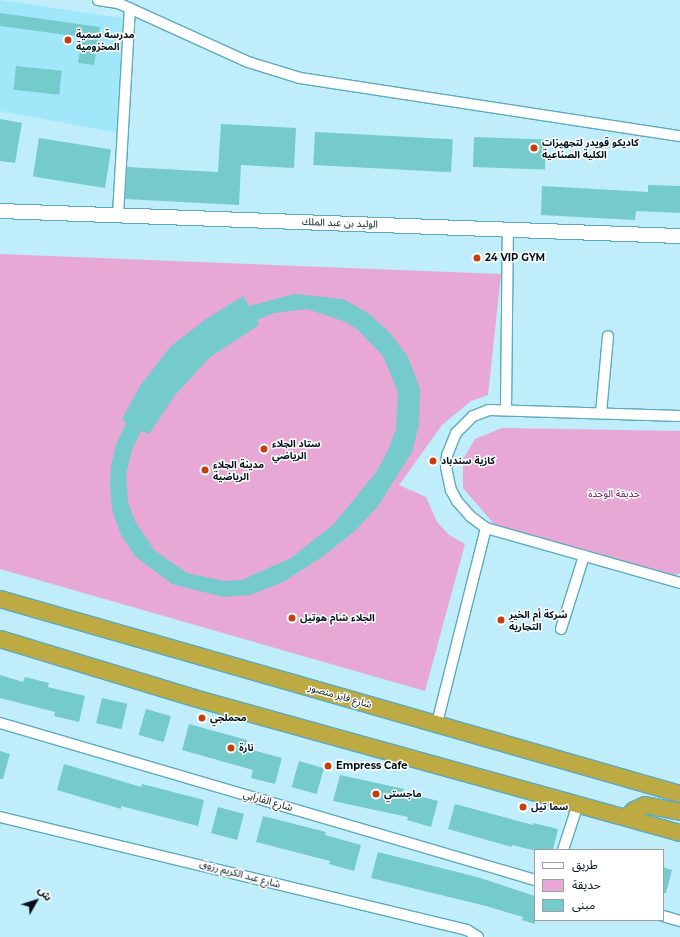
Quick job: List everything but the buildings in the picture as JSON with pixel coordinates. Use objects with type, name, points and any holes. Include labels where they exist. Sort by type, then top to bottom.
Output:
[{"type":"highway","name":"شارع فايز منصور","points":[[0,599],[437,723],[680,794]]},
{"type":"highway","points":[[0,639],[194,698],[627,817],[680,833]]},
{"type":"highway","points":[[627,817],[634,810],[645,805],[680,812]]},
{"type":"main road","name":"الوليد بن عبد الملك","points":[[0,211],[680,236]]},
{"type":"street","points":[[98,0],[119,2],[248,62],[300,78],[680,136]]},
{"type":"street","points":[[118,215],[130,8]]},
{"type":"street","points":[[506,409],[508,229]]},
{"type":"street","points":[[601,413],[608,336]]},
{"type":"street","points":[[680,416],[506,409],[489,410],[473,416],[456,433],[447,455],[446,467],[451,490],[463,509],[486,528],[680,583]]},
{"type":"street","points":[[437,723],[486,528]]},
{"type":"street","points":[[560,630],[584,556]]},
{"type":"street","name":"شارع الفارابي","points":[[0,723],[534,880]]},
{"type":"street","points":[[563,849],[578,804]]},
{"type":"street","name":"شارع عبد الكريم رزوق","points":[[0,816],[467,930],[478,937]]},
{"type":"street","points":[[664,916],[680,921]]},
{"type":"shaded area","points":[[0,0],[128,19],[124,134],[0,111]]},
{"type":"green space","name":"مدينة الجلاء الرياضية","points":[[0,254],[501,274],[488,395],[471,401],[442,425],[399,485],[426,497],[437,522],[449,535],[465,544],[425,691],[0,569]]},
{"type":"green space","name":"حديقة الوحدة","points":[[502,428],[680,431],[680,573],[668,578],[494,524],[463,488],[463,459],[475,439]]},
{"type":"place","name":"مدرسة سمية المخزومية","points":[[68,40]]},
{"type":"place","name":"كاديكو قويدر لتجهيزات الكلية الصناعية","points":[[534,148]]},
{"type":"place","name":"24 VIP GYM","points":[[477,258]]},
{"type":"place","name":"ستاد الجلاء الرياضي","points":[[264,449]]},
{"type":"place","name":"كازية سندباد","points":[[433,461]]},
{"type":"place","name":"مدينة الجلاء الرياضية","points":[[205,470]]},
{"type":"place","name":"الجلاء شام هوتيل","points":[[292,618]]},
{"type":"place","name":"شركة أم الخير التجارية","points":[[501,620]]},
{"type":"place","name":"محملجي","points":[[202,718]]},
{"type":"place","name":"نارة","points":[[231,748]]},
{"type":"place","name":"Empress Cafe","points":[[328,766]]},
{"type":"place","name":"ماجستي","points":[[376,794]]},
{"type":"place","name":"سما تيل","points":[[523,807]]}]
